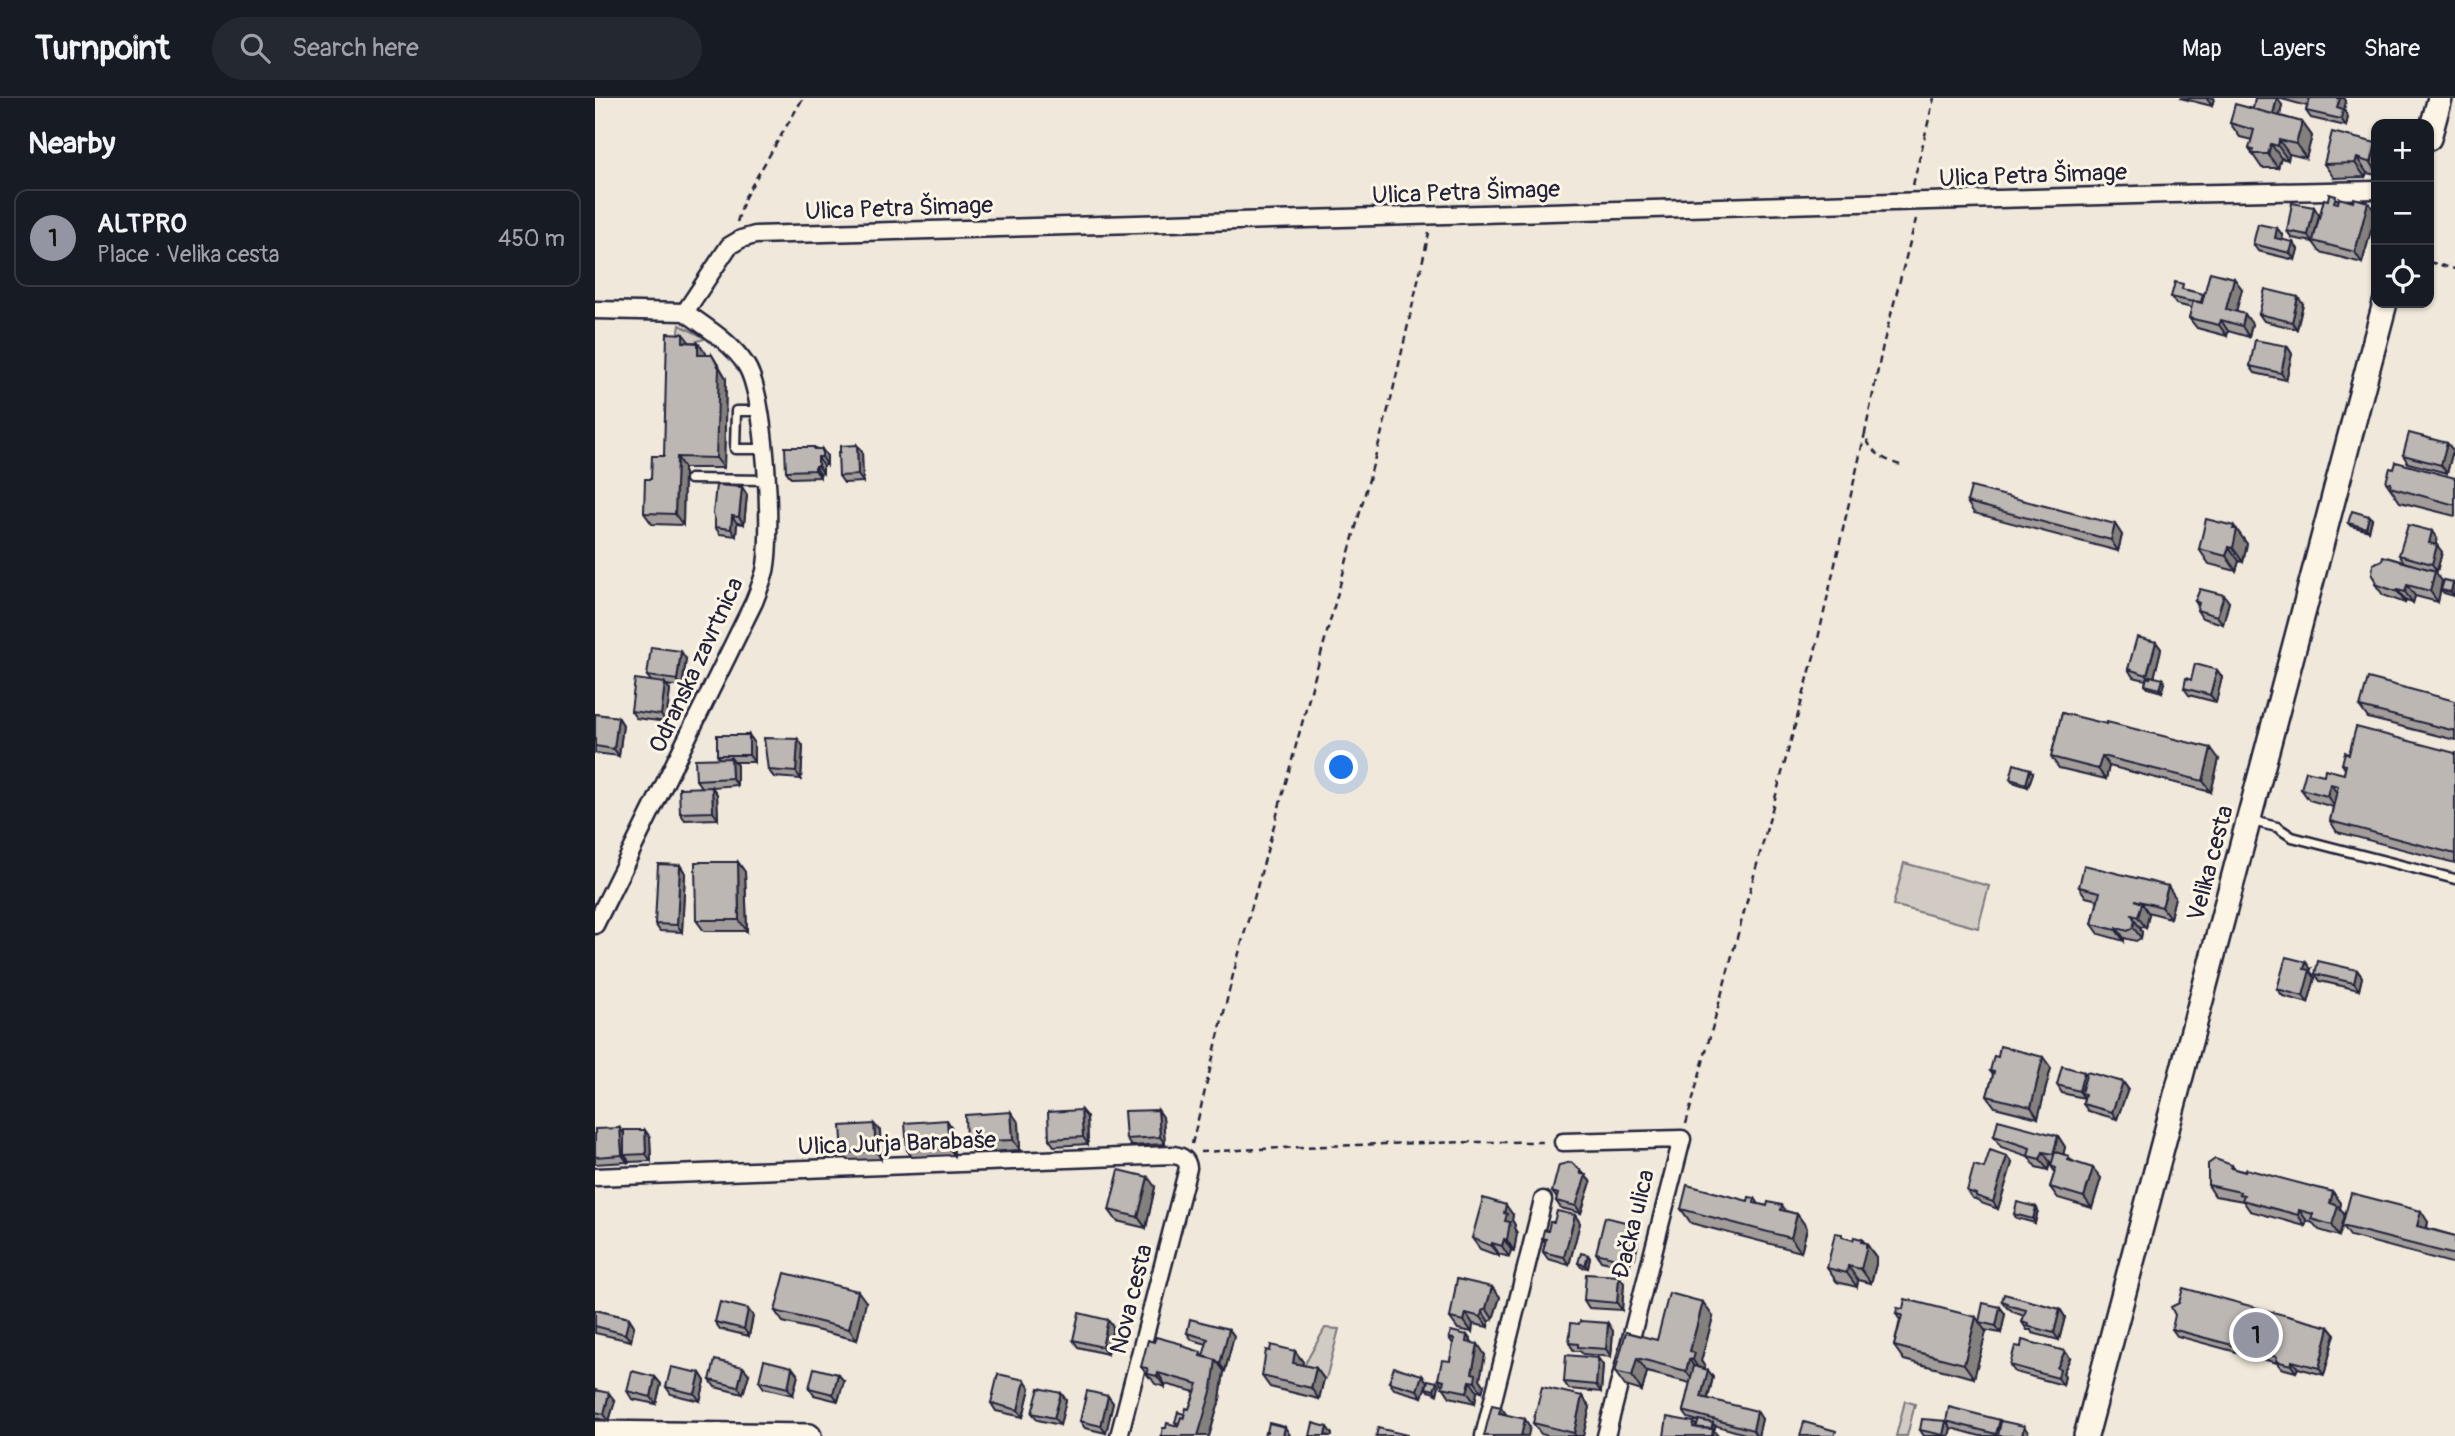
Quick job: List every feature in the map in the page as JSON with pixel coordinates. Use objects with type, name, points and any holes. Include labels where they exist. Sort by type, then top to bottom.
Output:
[{"type":"main road","points":[[2434,119],[2439,98]]},
{"type":"main road","name":"Velika cesta","points":[[2086,1436],[2384,308]]},
{"type":"main road","points":[[604,1434],[809,1436]]},
{"type":"street","name":"Ulica Petra Šimage","points":[[741,239],[755,235],[2371,190]]},
{"type":"street","points":[[595,310],[685,312],[729,246],[741,239]]},
{"type":"street","name":"Odranska zavrtnica","points":[[596,923],[754,602],[765,570],[768,525],[759,400],[747,366],[729,344],[685,312]]},
{"type":"street","name":"Đačka ulica","points":[[1563,1142],[1682,1139],[1606,1436]]},
{"type":"street","name":"Ulica Jurja Barabaše","points":[[595,1177],[1173,1155],[1185,1160],[1187,1173]]},
{"type":"street","name":"Nova cesta","points":[[1119,1436],[1187,1173]]},
{"type":"street","points":[[1484,1436],[1543,1200]]},
{"type":"lane","points":[[760,411],[736,411],[735,449],[764,449]]},
{"type":"lane","points":[[690,479],[766,480]]},
{"type":"lane","points":[[2249,820],[2277,828],[2292,837],[2455,880]]},
{"type":"path","points":[[741,239],[737,231],[738,218],[745,197],[803,98]]},
{"type":"path","points":[[1682,1139],[1811,669],[1917,202],[1914,177],[1934,98]]},
{"type":"path","points":[[1433,216],[1391,399],[1233,975],[1190,1153],[1468,1141],[1563,1142]]},
{"type":"path","points":[[2434,263],[2455,269]]},
{"type":"path","points":[[1865,433],[1875,452],[1888,462],[1900,465]]},
{"type":"shaded area","points":[[680,325],[705,338],[688,344],[677,343]]},
{"type":"shaded area","points":[[1904,863],[1989,886],[1978,928],[1893,905]]},
{"type":"shaded area","points":[[1325,1328],[1339,1329],[1326,1379],[1303,1373],[1306,1362]]},
{"type":"shaded area","points":[[1905,1401],[1915,1404],[1907,1436],[1896,1436]]},
{"type":"building","points":[[2255,98],[2277,98],[2273,114],[2253,109]]},
{"type":"building","points":[[2310,98],[2340,98],[2337,108],[2343,110],[2341,119],[2306,111]]},
{"type":"building","points":[[2235,104],[2302,122],[2296,144],[2279,140],[2278,146],[2271,144],[2268,154],[2252,154],[2253,150],[2249,149],[2254,130],[2230,123]]},
{"type":"building","points":[[2332,132],[2371,142],[2371,163],[2357,158],[2355,163],[2324,164]]},
{"type":"building","points":[[2329,194],[2336,196],[2334,202],[2338,203],[2339,198],[2368,202],[2355,252],[2313,241],[2324,199],[2328,200]]},
{"type":"building","points":[[2292,203],[2314,207],[2308,235],[2287,231]]},
{"type":"building","points":[[2258,224],[2277,228],[2275,238],[2293,242],[2290,253],[2253,244]]},
{"type":"building","points":[[2210,272],[2234,278],[2226,309],[2245,314],[2242,326],[2221,320],[2219,325],[2189,318],[2193,301],[2202,303]]},
{"type":"building","points":[[2175,282],[2183,284],[2182,289],[2203,294],[2201,302],[2171,297]]},
{"type":"building","points":[[2265,289],[2298,297],[2292,322],[2259,314]]},
{"type":"building","points":[[667,333],[683,334],[683,342],[698,343],[698,355],[712,355],[719,368],[716,458],[677,457],[675,514],[644,513],[645,479],[651,479],[652,456],[664,456]]},
{"type":"building","points":[[2255,340],[2287,346],[2281,373],[2250,366]]},
{"type":"building","points":[[2409,433],[2447,443],[2441,465],[2403,455]]},
{"type":"building","points":[[857,445],[858,475],[839,476],[840,446]]},
{"type":"building","points":[[785,447],[822,449],[822,457],[818,457],[815,470],[786,471]]},
{"type":"building","points":[[2396,462],[2455,478],[2455,505],[2390,487],[2391,483],[2386,482],[2390,468],[2394,469]]},
{"type":"building","points":[[716,485],[742,487],[739,517],[732,516],[731,529],[715,527],[713,514]]},
{"type":"building","points":[[1971,487],[2115,524],[2111,540],[1967,502]]},
{"type":"building","points":[[2352,511],[2369,516],[2366,528],[2348,523]]},
{"type":"building","points":[[2206,519],[2237,529],[2233,548],[2229,547],[2226,556],[2199,549]]},
{"type":"building","points":[[2408,525],[2432,531],[2429,543],[2437,545],[2432,564],[2399,555]]},
{"type":"building","points":[[2383,556],[2435,571],[2430,591],[2407,585],[2405,592],[2398,592],[2375,584],[2373,564],[2382,560]]},
{"type":"building","points":[[2444,580],[2453,582],[2451,592],[2441,590]]},
{"type":"building","points":[[2200,589],[2224,595],[2217,616],[2197,610],[2199,603],[2195,601]]},
{"type":"building","points":[[2137,637],[2156,642],[2147,675],[2128,669]]},
{"type":"building","points":[[651,647],[681,651],[677,680],[647,676]]},
{"type":"building","points":[[2195,664],[2217,670],[2210,695],[2184,688],[2186,678],[2191,680]]},
{"type":"building","points":[[2147,677],[2163,679],[2160,689],[2145,685]]},
{"type":"building","points":[[2368,678],[2455,701],[2455,731],[2360,707]]},
{"type":"building","points":[[635,679],[665,683],[661,715],[631,711]]},
{"type":"building","points":[[2062,713],[2211,748],[2203,781],[2102,756],[2098,769],[2051,757]]},
{"type":"building","points":[[595,714],[618,717],[614,749],[595,746]]},
{"type":"building","points":[[2356,727],[2455,753],[2455,854],[2330,821],[2338,786],[2330,784],[2327,796],[2301,789],[2306,771],[2324,775],[2325,769],[2344,774],[2346,765],[2342,764],[2345,752],[2349,754]]},
{"type":"building","points":[[717,735],[749,735],[749,755],[717,755]]},
{"type":"building","points":[[764,738],[798,739],[796,772],[768,770]]},
{"type":"building","points":[[731,758],[732,778],[696,780],[695,759]]},
{"type":"building","points":[[2014,764],[2030,769],[2026,784],[2010,779]]},
{"type":"building","points":[[712,787],[713,812],[680,813],[679,788]]},
{"type":"building","points":[[695,862],[738,862],[739,920],[696,920]]},
{"type":"building","points":[[658,864],[680,865],[677,925],[655,924]]},
{"type":"building","points":[[2084,865],[2168,886],[2162,907],[2135,900],[2142,903],[2138,917],[2132,915],[2135,921],[2128,931],[2092,924],[2100,892],[2079,887]]},
{"type":"building","points":[[2286,957],[2306,962],[2304,969],[2310,970],[2303,996],[2277,989]]},
{"type":"building","points":[[2318,961],[2357,970],[2354,983],[2315,974]]},
{"type":"building","points":[[2000,1046],[2043,1057],[2031,1107],[1987,1096],[1994,1072],[1990,1071],[1994,1056],[1998,1057]]},
{"type":"building","points":[[2062,1066],[2084,1072],[2079,1091],[2057,1085]]},
{"type":"building","points":[[2087,1072],[2123,1082],[2112,1112],[2083,1104],[2085,1094],[2081,1093]]},
{"type":"building","points":[[1081,1110],[1083,1137],[1049,1139],[1048,1112]]},
{"type":"building","points":[[1158,1110],[1160,1137],[1126,1139],[1124,1111]]},
{"type":"building","points":[[1011,1112],[1013,1140],[966,1142],[965,1115]]},
{"type":"building","points":[[947,1120],[949,1148],[907,1150],[905,1123]]},
{"type":"building","points":[[1998,1120],[2058,1136],[2053,1154],[2043,1152],[2040,1159],[2028,1156],[2030,1148],[1994,1136]]},
{"type":"building","points":[[874,1124],[876,1151],[843,1153],[841,1126]]},
{"type":"building","points":[[620,1128],[622,1155],[595,1157],[595,1129]]},
{"type":"building","points":[[624,1130],[645,1130],[646,1154],[624,1155]]},
{"type":"building","points":[[1990,1150],[2007,1156],[1993,1202],[1967,1191],[1974,1165],[1984,1168]]},
{"type":"building","points":[[2055,1152],[2069,1156],[2068,1160],[2093,1168],[2084,1197],[2050,1187],[2056,1168],[2051,1166]]},
{"type":"building","points":[[2215,1159],[2245,1172],[2246,1169],[2333,1192],[2330,1203],[2338,1206],[2332,1225],[2311,1219],[2313,1214],[2299,1210],[2298,1215],[2242,1200],[2244,1195],[2239,1194],[2240,1192],[2208,1185],[2208,1164]]},
{"type":"building","points":[[1571,1162],[1581,1174],[1586,1175],[1576,1206],[1556,1201],[1558,1194],[1552,1192],[1559,1165]]},
{"type":"building","points":[[1119,1170],[1148,1177],[1138,1217],[1109,1210]]},
{"type":"building","points":[[1687,1185],[1748,1201],[1749,1197],[1755,1198],[1754,1203],[1767,1206],[1768,1202],[1782,1205],[1781,1210],[1797,1214],[1791,1238],[1681,1209]]},
{"type":"building","points":[[2351,1193],[2421,1211],[2417,1226],[2455,1236],[2455,1255],[2342,1226]]},
{"type":"building","points":[[1483,1198],[1506,1205],[1505,1221],[1510,1222],[1507,1240],[1504,1239],[1502,1246],[1492,1243],[1491,1246],[1472,1238]]},
{"type":"building","points":[[2017,1202],[2036,1207],[2033,1219],[2014,1214]]},
{"type":"building","points":[[1557,1211],[1575,1215],[1564,1257],[1543,1252],[1546,1239],[1542,1238],[1544,1230],[1548,1231]]},
{"type":"building","points":[[1605,1217],[1633,1224],[1630,1250],[1626,1249],[1624,1260],[1596,1253]]},
{"type":"building","points":[[1835,1233],[1853,1240],[1854,1237],[1862,1239],[1861,1242],[1866,1243],[1861,1269],[1848,1266],[1847,1273],[1827,1268]]},
{"type":"building","points":[[1581,1253],[1588,1255],[1585,1265],[1578,1263]]},
{"type":"building","points":[[785,1273],[858,1291],[849,1329],[775,1311]]},
{"type":"building","points":[[1586,1274],[1619,1276],[1617,1303],[1584,1300]]},
{"type":"building","points":[[1457,1279],[1492,1287],[1481,1317],[1466,1313],[1464,1321],[1450,1318]]},
{"type":"building","points":[[2183,1288],[2329,1327],[2319,1368],[2292,1361],[2291,1365],[2276,1361],[2277,1357],[2172,1329],[2175,1315],[2171,1307],[2179,1303]]},
{"type":"building","points":[[1669,1293],[1703,1302],[1690,1351],[1695,1353],[1693,1360],[1689,1359],[1686,1371],[1637,1358],[1632,1376],[1615,1372],[1626,1332],[1657,1340]]},
{"type":"building","points":[[2004,1294],[2060,1309],[2054,1333],[2027,1326],[2028,1324],[2022,1322],[2026,1310],[2007,1305],[2008,1303],[2002,1301]]},
{"type":"building","points":[[1905,1299],[1976,1317],[1964,1364],[1894,1346],[1902,1315],[1896,1314],[1897,1308],[1903,1309]]},
{"type":"building","points":[[720,1302],[748,1309],[744,1329],[715,1322]]},
{"type":"building","points":[[1983,1303],[2000,1307],[1996,1326],[1979,1322]]},
{"type":"building","points":[[595,1310],[629,1318],[625,1334],[595,1326]]},
{"type":"building","points":[[1079,1313],[1108,1320],[1102,1347],[1073,1340]]},
{"type":"building","points":[[1190,1319],[1229,1329],[1220,1364],[1203,1356],[1208,1339],[1187,1333]]},
{"type":"building","points":[[1580,1321],[1608,1323],[1606,1349],[1578,1347],[1578,1344],[1569,1343],[1571,1323],[1579,1324]]},
{"type":"building","points":[[1451,1331],[1467,1335],[1466,1342],[1478,1344],[1472,1373],[1476,1374],[1475,1382],[1470,1381],[1467,1392],[1442,1387],[1444,1381],[1438,1379],[1442,1360],[1450,1361],[1454,1339],[1449,1338]]},
{"type":"building","points":[[1156,1337],[1182,1344],[1201,1352],[1200,1356],[1216,1360],[1212,1388],[1198,1436],[1161,1436],[1167,1423],[1178,1426],[1181,1417],[1184,1418],[1198,1384],[1158,1373],[1157,1376],[1148,1374],[1147,1368],[1141,1367],[1148,1340],[1154,1342]]},
{"type":"building","points":[[2022,1340],[2065,1351],[2057,1368],[2060,1369],[2058,1378],[2010,1365],[2015,1346],[2021,1347]]},
{"type":"building","points":[[1271,1345],[1295,1351],[1293,1363],[1316,1368],[1311,1388],[1262,1376],[1266,1350],[1270,1351]]},
{"type":"building","points":[[1566,1355],[1598,1358],[1596,1385],[1564,1382]]},
{"type":"building","points":[[715,1360],[743,1367],[738,1387],[710,1380]]},
{"type":"building","points":[[764,1360],[792,1367],[788,1388],[759,1381]]},
{"type":"building","points":[[1694,1366],[1708,1370],[1701,1397],[1757,1411],[1753,1430],[1683,1411]]},
{"type":"building","points":[[671,1367],[700,1373],[695,1394],[666,1387]]},
{"type":"building","points":[[1394,1367],[1422,1375],[1417,1390],[1389,1382]]},
{"type":"building","points":[[814,1368],[838,1374],[833,1394],[809,1388]]},
{"type":"building","points":[[632,1371],[655,1377],[651,1397],[627,1391]]},
{"type":"building","points":[[998,1374],[1025,1380],[1018,1410],[991,1403]]},
{"type":"building","points":[[1428,1380],[1437,1382],[1434,1390],[1426,1388]]},
{"type":"building","points":[[1542,1387],[1582,1396],[1574,1433],[1533,1423]]},
{"type":"building","points":[[1039,1388],[1061,1393],[1054,1418],[1032,1413]]},
{"type":"building","points":[[595,1390],[609,1393],[604,1414],[595,1412]]},
{"type":"building","points":[[1087,1391],[1108,1396],[1101,1426],[1080,1421]]},
{"type":"building","points":[[1492,1405],[1501,1407],[1499,1413],[1525,1419],[1521,1436],[1484,1436]]},
{"type":"building","points":[[1949,1407],[2000,1420],[1996,1434],[1946,1421]]},
{"type":"building","points":[[1178,1412],[1184,1414],[1179,1423],[1175,1422]]},
{"type":"building","points":[[1667,1417],[1694,1422],[1693,1427],[1713,1429],[1712,1436],[1664,1436]]},
{"type":"building","points":[[1922,1419],[1946,1421],[1943,1435],[1920,1430]]},
{"type":"building","points":[[1699,1420],[1713,1423],[1711,1429],[1696,1428]]},
{"type":"building","points":[[2001,1421],[2024,1426],[2022,1436],[1998,1436]]},
{"type":"building","points":[[1804,1422],[1836,1431],[1834,1436],[1800,1436]]},
{"type":"building","points":[[1269,1423],[1285,1427],[1283,1436],[1264,1436]]},
{"type":"building","points":[[1313,1423],[1327,1427],[1325,1435],[1329,1436],[1310,1436]]},
{"type":"building","points":[[1378,1428],[1407,1435],[1407,1436],[1376,1436]]},
{"type":"place","name":"ALTPRO","points":[[2256,1335]]}]
